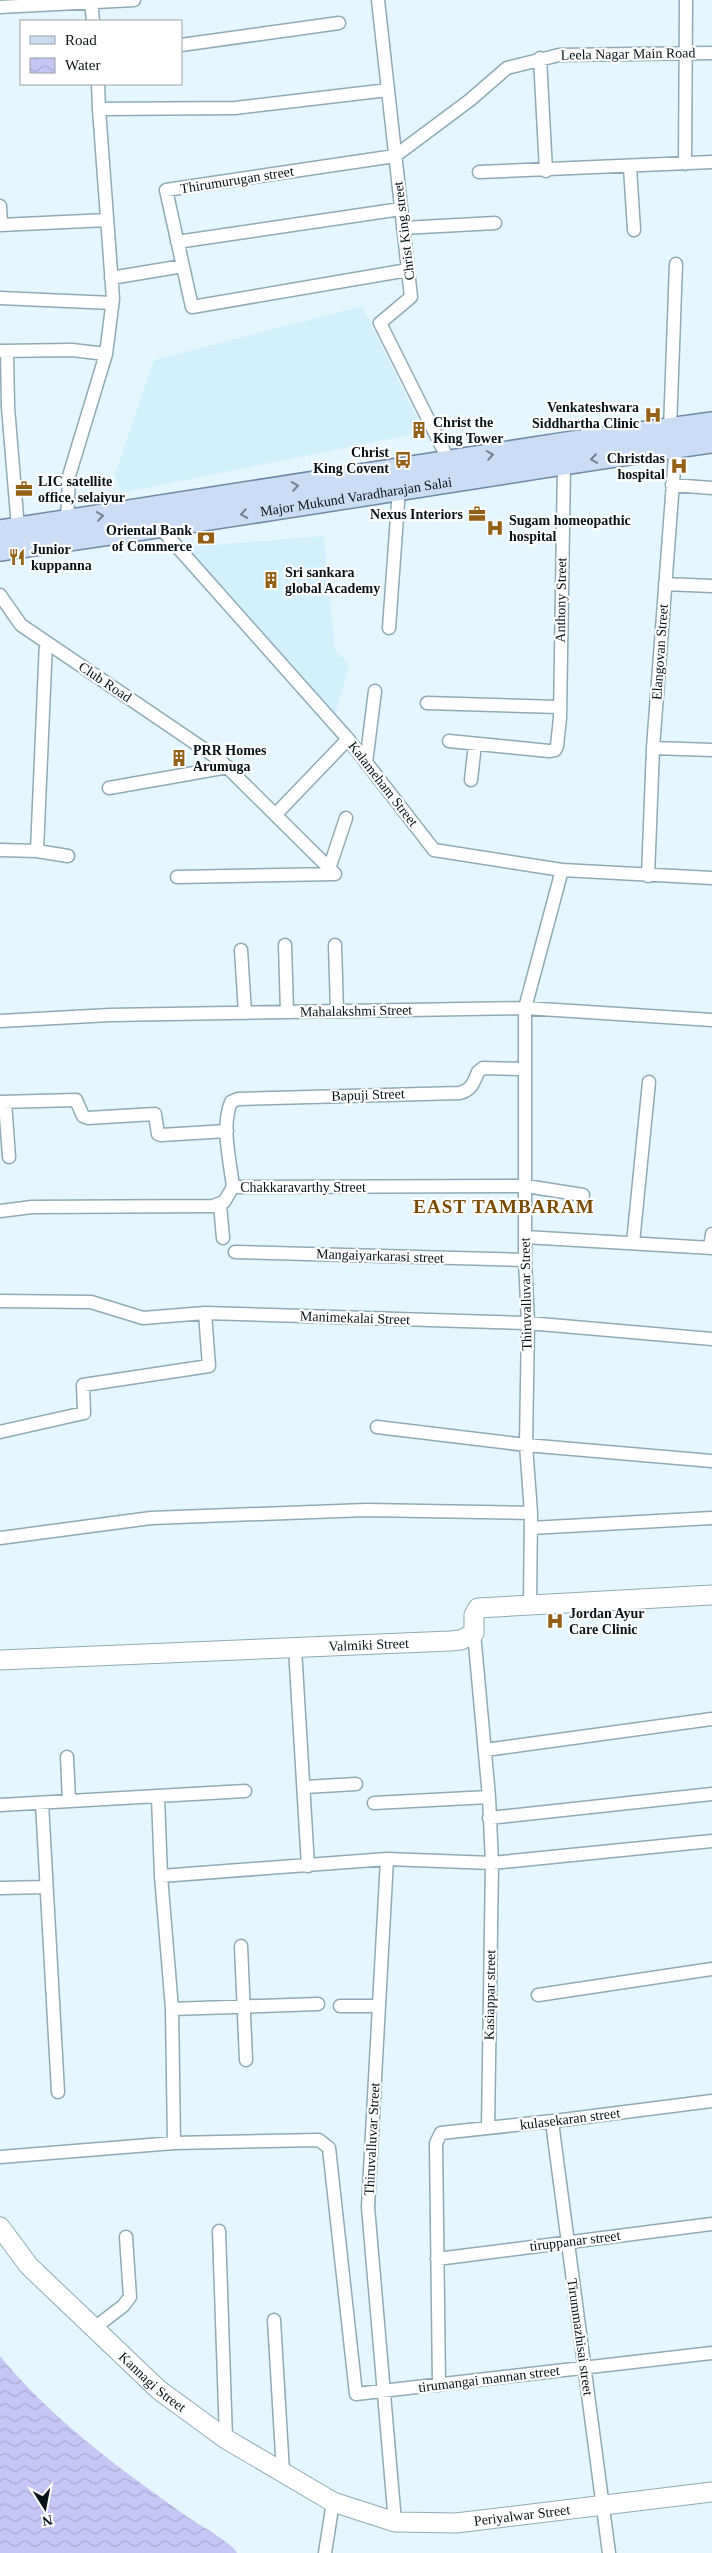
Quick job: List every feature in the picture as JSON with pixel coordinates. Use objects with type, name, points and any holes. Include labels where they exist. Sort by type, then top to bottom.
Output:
[{"type":"main road","name":"Major Mukund Varadharajan Salai","points":[[0,550],[161,528],[399,489],[453,471],[564,463],[674,435],[712,423]]},
{"type":"main road","name":"Major Mukund Varadharajan Salai","points":[[9,529],[453,471],[674,435],[712,442]]},
{"type":"street","points":[[0,7],[134,0]]},
{"type":"street","name":"Christ King street","points":[[378,0],[411,297],[380,323],[453,471]]},
{"type":"street","points":[[685,164],[686,0]]},
{"type":"street","points":[[91,2],[93,20]]},
{"type":"street","points":[[182,45],[339,23]]},
{"type":"street","name":"Leela Nagar Main Road","points":[[395,156],[470,100],[507,68],[540,58],[559,55],[712,52]]},
{"type":"street","points":[[540,58],[546,171]]},
{"type":"street","points":[[68,521],[69,476],[106,354],[112,303],[98,109],[98,85]]},
{"type":"street","points":[[98,109],[235,108],[388,90]]},
{"type":"street","name":"Thirumurugan street","points":[[395,156],[166,190],[192,307],[408,270]]},
{"type":"street","points":[[479,172],[546,171],[712,162]]},
{"type":"street","points":[[630,167],[634,230]]},
{"type":"street","points":[[0,206],[1,225],[107,220]]},
{"type":"street","points":[[177,242],[401,209]]},
{"type":"street","points":[[404,228],[494,223]]},
{"type":"street","name":"Elangovan Street","points":[[648,876],[653,748],[672,486],[676,264]]},
{"type":"street","points":[[111,278],[183,266]]},
{"type":"street","points":[[0,298],[112,303]]},
{"type":"street","points":[[9,529],[7,400],[3,351],[72,350],[106,354]]},
{"type":"street","name":"Anthony Street","points":[[475,744],[552,752],[557,746],[564,463]]},
{"type":"street","points":[[672,486],[712,488]]},
{"type":"street","points":[[389,628],[399,489]]},
{"type":"street","name":"Kalameham Street","points":[[143,510],[348,739],[434,850],[562,870],[712,878]]},
{"type":"street","points":[[665,584],[712,586]]},
{"type":"street","name":"Club Road","points":[[0,595],[22,625],[224,764],[332,871]]},
{"type":"street","points":[[38,851],[46,642]]},
{"type":"street","points":[[366,763],[375,691]]},
{"type":"street","points":[[427,702],[558,707]]},
{"type":"street","points":[[276,814],[348,739]]},
{"type":"street","points":[[449,741],[475,744],[471,780]]},
{"type":"street","points":[[653,748],[712,750]]},
{"type":"street","points":[[109,788],[224,764]]},
{"type":"street","points":[[177,877],[332,871],[346,818]]},
{"type":"street","points":[[0,850],[38,851],[68,856]]},
{"type":"street","name":"Thiruvalluvar Street","points":[[530,1604],[531,1513],[526,1445],[528,1323],[525,1260],[526,1186],[523,1069],[525,1008],[562,870]]},
{"type":"street","points":[[285,945],[287,1012]]},
{"type":"street","points":[[335,946],[337,1011]]},
{"type":"street","points":[[241,950],[245,1013]]},
{"type":"street","name":"Mahalakshmi Street","points":[[0,1021],[110,1015],[525,1008],[712,1020]]},
{"type":"street","name":"Bapuji Street","points":[[233,1187],[227,1131],[230,1102],[238,1099],[459,1093],[466,1092],[474,1084],[478,1072],[484,1068],[523,1069]]},
{"type":"street","points":[[633,1244],[649,1082]]},
{"type":"street","points":[[9,1157],[3,1102],[76,1100],[86,1118],[155,1114],[158,1134],[160,1135],[227,1131]]},
{"type":"street","name":"Chakkaravarthy Street","points":[[220,1205],[233,1187],[526,1186],[583,1195]]},
{"type":"street","points":[[0,1211],[32,1207],[220,1205],[223,1238]]},
{"type":"street","points":[[525,1237],[711,1248],[712,1234]]},
{"type":"street","name":"Mangaiyarkarasi street","points":[[235,1252],[525,1260]]},
{"type":"street","name":"Manimekalai Street","points":[[0,1301],[91,1302],[143,1318],[205,1313],[528,1323],[712,1339]]},
{"type":"street","points":[[0,1432],[84,1414],[83,1384],[209,1366],[205,1313]]},
{"type":"street","points":[[377,1427],[526,1445],[712,1461]]},
{"type":"street","points":[[0,1538],[151,1518],[366,1510],[531,1513]]},
{"type":"street","points":[[531,1528],[712,1518]]},
{"type":"street","points":[[474,1633],[474,1615],[478,1608],[712,1595]]},
{"type":"street","name":"Valmiki Street","points":[[0,1660],[450,1641],[461,1640],[474,1633]]},
{"type":"street","name":"Kasiappar street","points":[[474,1633],[485,1750],[492,1863],[488,2128]]},
{"type":"street","points":[[294,1648],[305,1787],[308,1866]]},
{"type":"street","points":[[485,1750],[712,1719]]},
{"type":"street","points":[[67,1757],[70,1801]]},
{"type":"street","points":[[305,1787],[356,1784]]},
{"type":"street","points":[[0,1805],[245,1791]]},
{"type":"street","points":[[489,1818],[712,1794]]},
{"type":"street","points":[[0,2157],[174,2143],[172,2009],[161,1876],[158,1797]]},
{"type":"street","points":[[374,1803],[488,1797]]},
{"type":"street","points":[[42,1803],[58,2092]]},
{"type":"street","points":[[161,1876],[387,1859],[492,1863],[712,1841]]},
{"type":"street","name":"Thiruvalluvar Street","points":[[387,1859],[368,2207],[395,2522]]},
{"type":"street","points":[[0,1888],[46,1887]]},
{"type":"street","points":[[241,1946],[246,2060]]},
{"type":"street","points":[[538,1995],[712,1969]]},
{"type":"street","points":[[172,2009],[318,2004]]},
{"type":"street","points":[[340,2006],[379,2006]]},
{"type":"street","name":"kulasekaran street","points":[[437,2259],[436,2143],[441,2133],[552,2122],[712,2101]]},
{"type":"street","name":"Tirummazhisai street","points":[[552,2122],[566,2242],[586,2367],[609,2553]]},
{"type":"street","name":"tirumangai mannan street","points":[[174,2143],[319,2140],[329,2148],[356,2394],[712,2353]]},
{"type":"street","name":"tiruppanar street","points":[[437,2259],[712,2224]]},
{"type":"street","name":"Kannagi Street","points":[[0,2227],[29,2266],[159,2390],[226,2439],[333,2502]]},
{"type":"street","points":[[220,2231],[226,2439]]},
{"type":"street","points":[[93,2329],[123,2306],[130,2297],[126,2237]]},
{"type":"street","points":[[437,2259],[439,2385]]},
{"type":"street","points":[[274,2320],[284,2472]]},
{"type":"street","name":"Periyalwar Street","points":[[333,2502],[395,2522],[456,2522],[712,2492]]},
{"type":"street","points":[[325,2553],[333,2502]]},
{"type":"shaded area","points":[[362,306],[424,432],[121,493],[115,475],[154,360]]},
{"type":"shaded area","points":[[324,536],[335,649],[349,664],[335,716],[185,547]]},
{"type":"water","points":[[0,2356],[43,2402],[90,2444],[166,2502],[224,2541],[237,2553],[0,2553]]},
{"type":"place","name":"Venkateshwara Siddhartha Clinic","points":[[653,415]]},
{"type":"place","name":"Christ the King Tower","points":[[419,430]]},
{"type":"place","name":"Christ King Covent","points":[[403,460]]},
{"type":"place","name":"Christdas hospital","points":[[679,466]]},
{"type":"place","name":"LIC satellite office, selaiyur","points":[[24,489]]},
{"type":"place","name":"Nexus Interiors","points":[[477,514]]},
{"type":"place","name":"Sugam homeopathic hospital","points":[[495,528]]},
{"type":"place","name":"Oriental Bank of Commerce","points":[[206,538]]},
{"type":"place","name":"Junior kuppanna","points":[[17,557]]},
{"type":"place","name":"Sri sankara global Academy","points":[[271,580]]},
{"type":"place","name":"PRR Homes Arumuga","points":[[179,758]]},
{"type":"place","name":"Jordan Ayur Care Clinic","points":[[555,1621]]},
{"type":"district","name":"EAST TAMBARAM","points":[[504,1206]]}]
